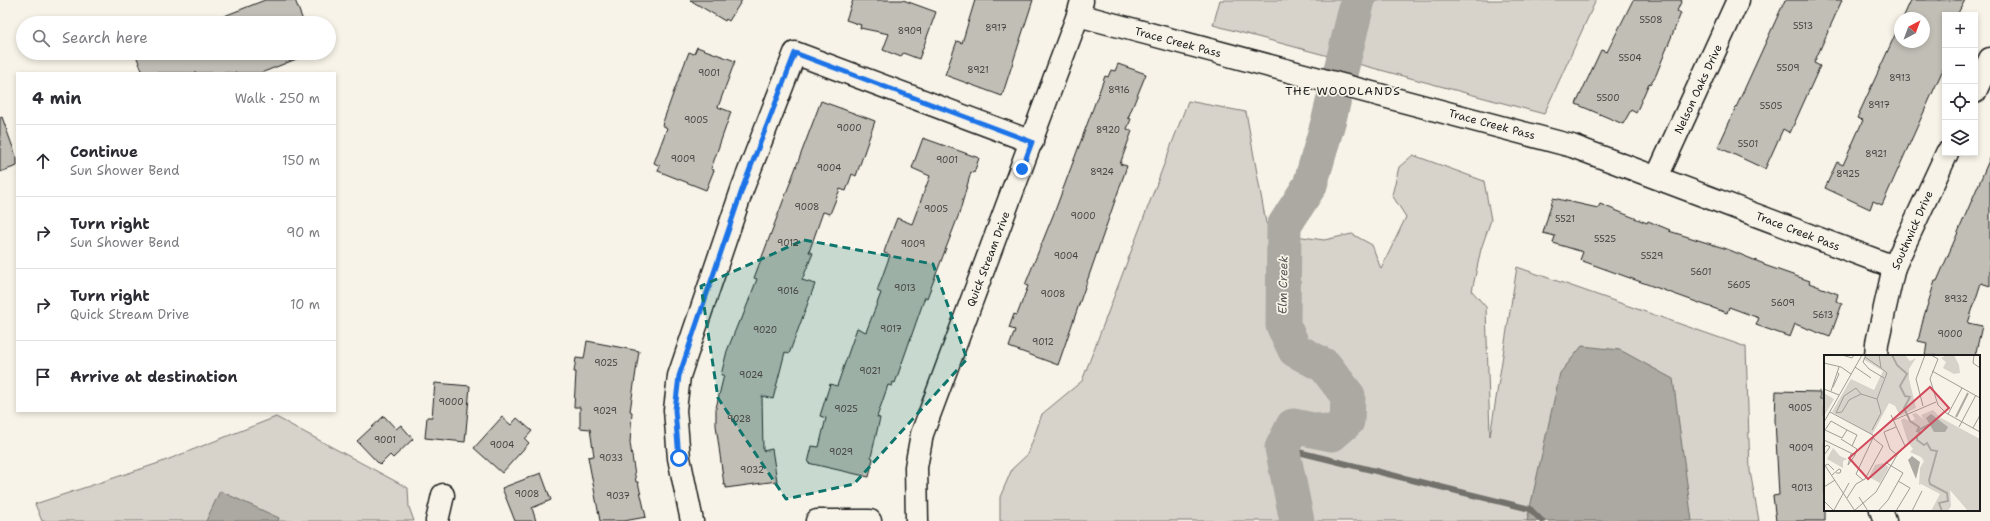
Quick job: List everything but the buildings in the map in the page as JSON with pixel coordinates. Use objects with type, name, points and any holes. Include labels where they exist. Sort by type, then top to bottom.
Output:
[{"type":"street","name":"Nelson Oaks Drive","points":[[1657,177],[1738,0]]},
{"type":"street","name":"Trace Creek Pass","points":[[1080,7],[1200,47],[1572,146],[1894,267]]},
{"type":"street","name":"Quick Stream Drive","points":[[917,521],[916,467],[922,434],[1032,142],[1080,7]]},
{"type":"street","points":[[692,521],[679,451],[675,410],[679,376],[743,187],[795,53],[1032,142]]},
{"type":"street","points":[[1978,85],[1990,59]]},
{"type":"street","name":"Southwick Drive","points":[[1876,355],[1877,343],[1894,267],[1946,156]]},
{"type":"street","points":[[437,521],[443,495]]},
{"type":"street","points":[[1882,511],[1885,521]]},
{"type":"street","points":[[817,521],[870,521]]},
{"type":"highlighted area","points":[[804,240],[933,264],[967,359],[854,484],[786,499],[718,398],[701,286]]},
{"type":"shaded area","points":[[1220,0],[1596,0],[1544,114],[1213,25]]},
{"type":"shaded area","points":[[1188,101],[1246,112],[1266,223],[1274,233],[1324,240],[1352,234],[1372,245],[1381,269],[1406,217],[1392,195],[1399,167],[1413,155],[1484,181],[1491,220],[1481,249],[1472,291],[1486,307],[1490,436],[1517,267],[1746,347],[1750,471],[1759,521],[1000,521],[1000,497],[1012,469],[1028,454],[1042,414],[1082,381]]},
{"type":"shaded area","points":[[1582,346],[1620,350],[1673,379],[1692,521],[1527,521],[1560,373]]},
{"type":"shaded area","points":[[276,417],[408,488],[409,507],[414,521],[42,521],[35,504],[159,463]]},
{"type":"shaded area","points":[[220,491],[279,518],[278,521],[206,521]]},
{"type":"waterway","name":"Elm Creek","points":[[1297,521],[1282,448],[1293,426],[1332,434],[1347,421],[1348,396],[1325,366],[1295,350],[1283,325],[1284,226],[1310,185],[1329,119],[1358,0]]},
{"type":"waterway","points":[[1282,448],[1530,509],[1542,521]]},
{"type":"district","name":"THE WOODLANDS","points":[[1343,91]]},
{"type":"route","points":[[679,458],[675,410],[679,376],[743,187],[795,53],[1032,142],[1022,169]]}]
